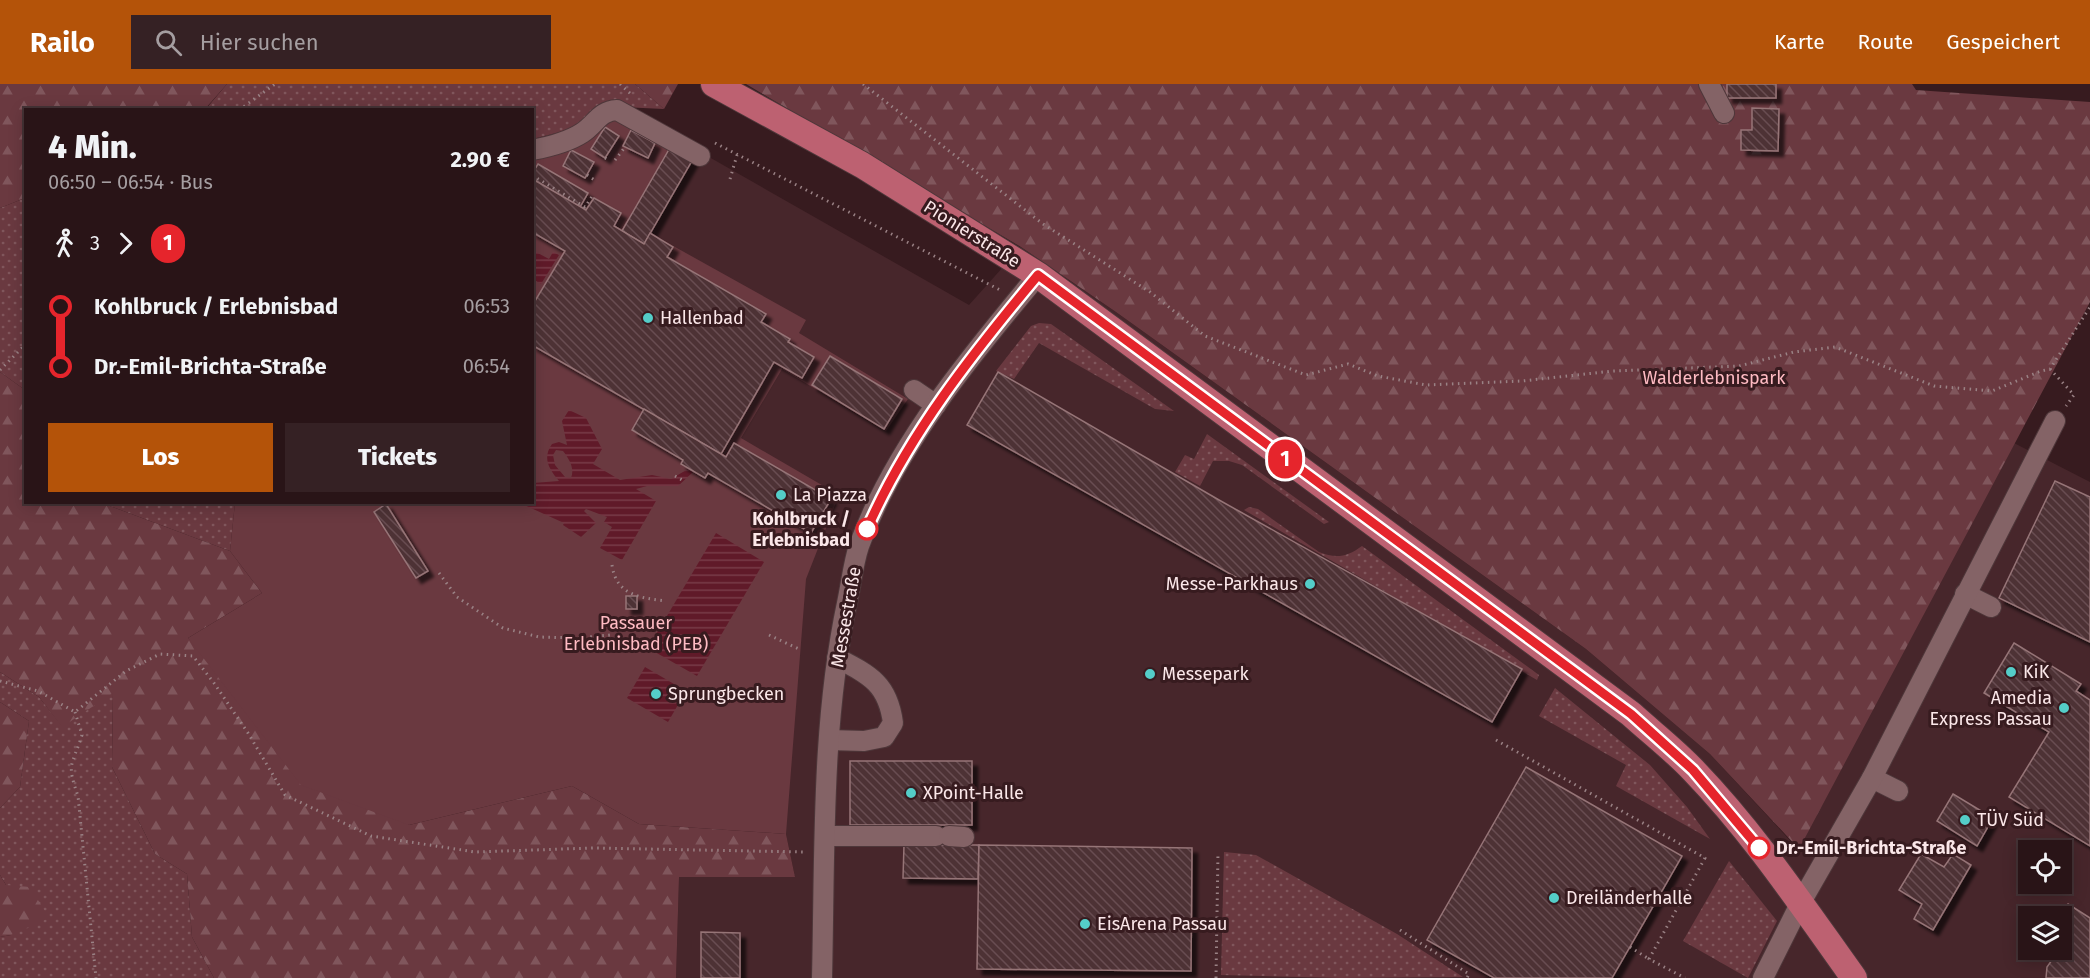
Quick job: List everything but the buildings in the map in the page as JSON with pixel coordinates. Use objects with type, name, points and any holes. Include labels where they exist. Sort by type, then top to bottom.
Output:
[{"type":"main road","name":"Pionierstraße","points":[[714,84],[862,165],[1038,275],[1631,714],[1693,770],[1742,827],[1801,902],[1854,978]]},
{"type":"street","points":[[1709,84],[1724,113]]},
{"type":"street","points":[[534,150],[548,147],[581,134],[607,111],[617,110],[702,147]]},
{"type":"street","name":"Messestraße","points":[[822,978],[829,740],[837,658],[859,547],[890,479],[912,441],[936,405],[1038,275]]},
{"type":"street","points":[[914,390],[936,405]]},
{"type":"street","points":[[1763,978],[1801,902],[1872,778],[2055,421]]},
{"type":"street","points":[[1965,594],[1991,607]]},
{"type":"street","points":[[829,740],[864,741],[884,737],[893,723],[891,708],[882,687],[861,670],[837,658]]},
{"type":"street","points":[[1872,778],[1898,791]]},
{"type":"street","points":[[825,844],[950,837]]},
{"type":"path","points":[[242,108],[275,84]]},
{"type":"path","points":[[620,84],[635,99]]},
{"type":"path","points":[[863,84],[1043,224],[1150,292],[1205,336],[1306,375],[1348,364],[1378,376],[1426,385],[1522,381],[1613,371],[1739,366],[1794,352],[1835,347],[1934,386],[1992,391],[2050,369],[2090,307]]},
{"type":"path","points":[[615,160],[625,147]]},
{"type":"path","points":[[702,147],[737,155],[1018,299]]},
{"type":"path","points":[[730,179],[737,155]]},
{"type":"path","points":[[605,158],[609,160]]},
{"type":"path","points":[[587,175],[596,181]]},
{"type":"path","points":[[534,177],[585,207],[593,195]]},
{"type":"path","points":[[0,370],[24,346]]},
{"type":"path","points":[[2050,369],[2074,395]]},
{"type":"path","points":[[675,476],[684,481]]},
{"type":"path","points":[[612,565],[614,578],[625,590],[646,598],[666,601]]},
{"type":"path","points":[[439,573],[457,597],[503,628],[539,637],[577,638],[610,634]]},
{"type":"path","points":[[769,634],[801,650]]},
{"type":"path","points":[[75,712],[126,671],[160,654],[193,656],[248,733],[285,795],[371,836],[474,852],[825,844]]},
{"type":"path","points":[[0,681],[38,691],[75,712],[82,735],[71,760],[70,775],[78,796],[96,978]]},
{"type":"path","points":[[1496,740],[1705,858],[1649,959]]},
{"type":"path","points":[[1216,978],[1218,852]]},
{"type":"path","points":[[1400,930],[1469,974],[1467,978]]},
{"type":"path","points":[[1630,947],[1685,978]]},
{"type":"shaded area","points":[[572,129],[702,153],[969,305],[1021,247],[1116,312],[1586,649],[1710,754],[1798,849],[2014,443],[2090,482],[2090,978],[676,978],[679,877],[795,877],[786,834],[230,551],[235,504],[534,504],[534,139]]},
{"type":"shaded area","points":[[534,251],[549,259],[553,252],[559,255],[541,284],[534,280]]},
{"type":"shaded area","points":[[569,410],[586,418],[602,449],[593,464],[620,480],[652,475],[671,479],[688,469],[693,472],[678,486],[647,486],[636,489],[656,501],[622,560],[600,548],[612,527],[604,522],[607,517],[586,509],[584,511],[596,523],[581,537],[563,525],[564,523],[522,504],[534,504],[534,483],[559,481],[550,468],[547,454],[552,444],[559,442],[567,445],[562,421]],"holes":[[[556,450],[563,451],[572,467],[571,478],[565,477],[555,465],[553,455]]]},
{"type":"shaded area","points":[[716,533],[764,562],[697,676],[648,648]]},
{"type":"shaded area","name":"Sprungbecken","points":[[645,667],[686,691],[668,722],[627,698]]},
{"type":"green space","points":[[0,84],[227,84],[206,108],[24,108],[24,198],[0,208]]},
{"type":"green space","points":[[227,84],[635,84],[664,109],[622,107],[572,129],[534,139],[534,108],[207,108]]},
{"type":"green space","points":[[635,84],[678,84],[664,109]]},
{"type":"green space","name":"Walderlebnispark","points":[[746,84],[1912,84],[1916,90],[2090,102],[2090,302],[1799,849],[1710,754],[1586,649],[1116,312],[1021,247]]},
{"type":"green space","name":"Passauer Erlebnisbad (PEB)","points":[[604,103],[693,159],[650,233],[806,320],[799,333],[908,399],[886,431],[782,369],[741,438],[839,495],[806,579],[786,834],[639,824],[572,786],[409,825],[301,785],[188,638],[262,593],[230,551],[235,504],[534,504],[534,139],[572,129]]},
{"type":"green space","points":[[24,198],[24,389],[0,372],[0,208]]},
{"type":"green space","points":[[1039,323],[1051,324],[1174,411],[1155,409],[1039,343],[1014,379],[996,371],[1031,326]]},
{"type":"green space","points":[[0,372],[24,389],[24,504],[105,504],[230,551],[262,593],[188,638],[409,825],[572,786],[639,824],[786,834],[795,877],[679,877],[676,978],[214,978],[192,937],[187,874],[155,854],[112,767],[113,693],[62,727],[39,697],[0,672]]},
{"type":"green space","points":[[1207,434],[1329,522],[1324,524],[1242,465],[1229,461],[1213,461],[1200,486],[1175,472],[1185,455],[1194,459]]},
{"type":"green space","points":[[105,504],[235,504],[230,551]]},
{"type":"green space","points":[[1249,507],[1258,509],[1319,552],[1341,556],[1362,546],[1539,675],[1537,680],[1244,510]]},
{"type":"green space","points":[[0,672],[39,697],[62,726],[113,692],[112,767],[155,854],[187,874],[192,937],[214,978],[0,978],[0,937],[11,935],[6,885],[0,875],[0,808],[20,787],[29,721],[0,702]]},
{"type":"green space","points":[[1555,688],[1650,765],[1687,807],[1710,839],[1616,786],[1626,765],[1539,716]]},
{"type":"green space","points":[[0,702],[29,721],[20,787],[0,808]]},
{"type":"green space","points":[[1224,852],[1256,855],[1397,934],[1463,977],[1340,978],[1221,975]]},
{"type":"green space","points":[[1729,861],[1777,921],[1748,978],[1683,941]]},
{"type":"green space","points":[[0,875],[6,885],[30,887],[49,918],[11,935],[0,937]]},
{"type":"bus line","name":"1","points":[[867,529],[890,479],[936,405],[1038,275],[1631,714],[1693,770],[1759,848]]},
{"type":"place","name":"Hallenbad","points":[[648,318]]},
{"type":"place","name":"La Piazza","points":[[781,495]]},
{"type":"place","name":"Kohlbruck / Erlebnisbad","points":[[867,529]]},
{"type":"place","name":"Messe-Parkhaus","points":[[1310,584]]},
{"type":"place","name":"KiK","points":[[2011,672]]},
{"type":"place","name":"Messepark","points":[[1150,674]]},
{"type":"place","name":"Sprungbecken","points":[[656,694]]},
{"type":"place","name":"Amedia Express Passau","points":[[2064,708]]},
{"type":"place","name":"XPoint-Halle","points":[[911,793]]},
{"type":"place","name":"TÜV Süd","points":[[1965,820]]},
{"type":"place","name":"Dr.-Emil-Brichta-Straße","points":[[1759,848]]},
{"type":"place","name":"Dreiländerhalle","points":[[1554,898]]},
{"type":"place","name":"EisArena Passau","points":[[1085,924]]}]
